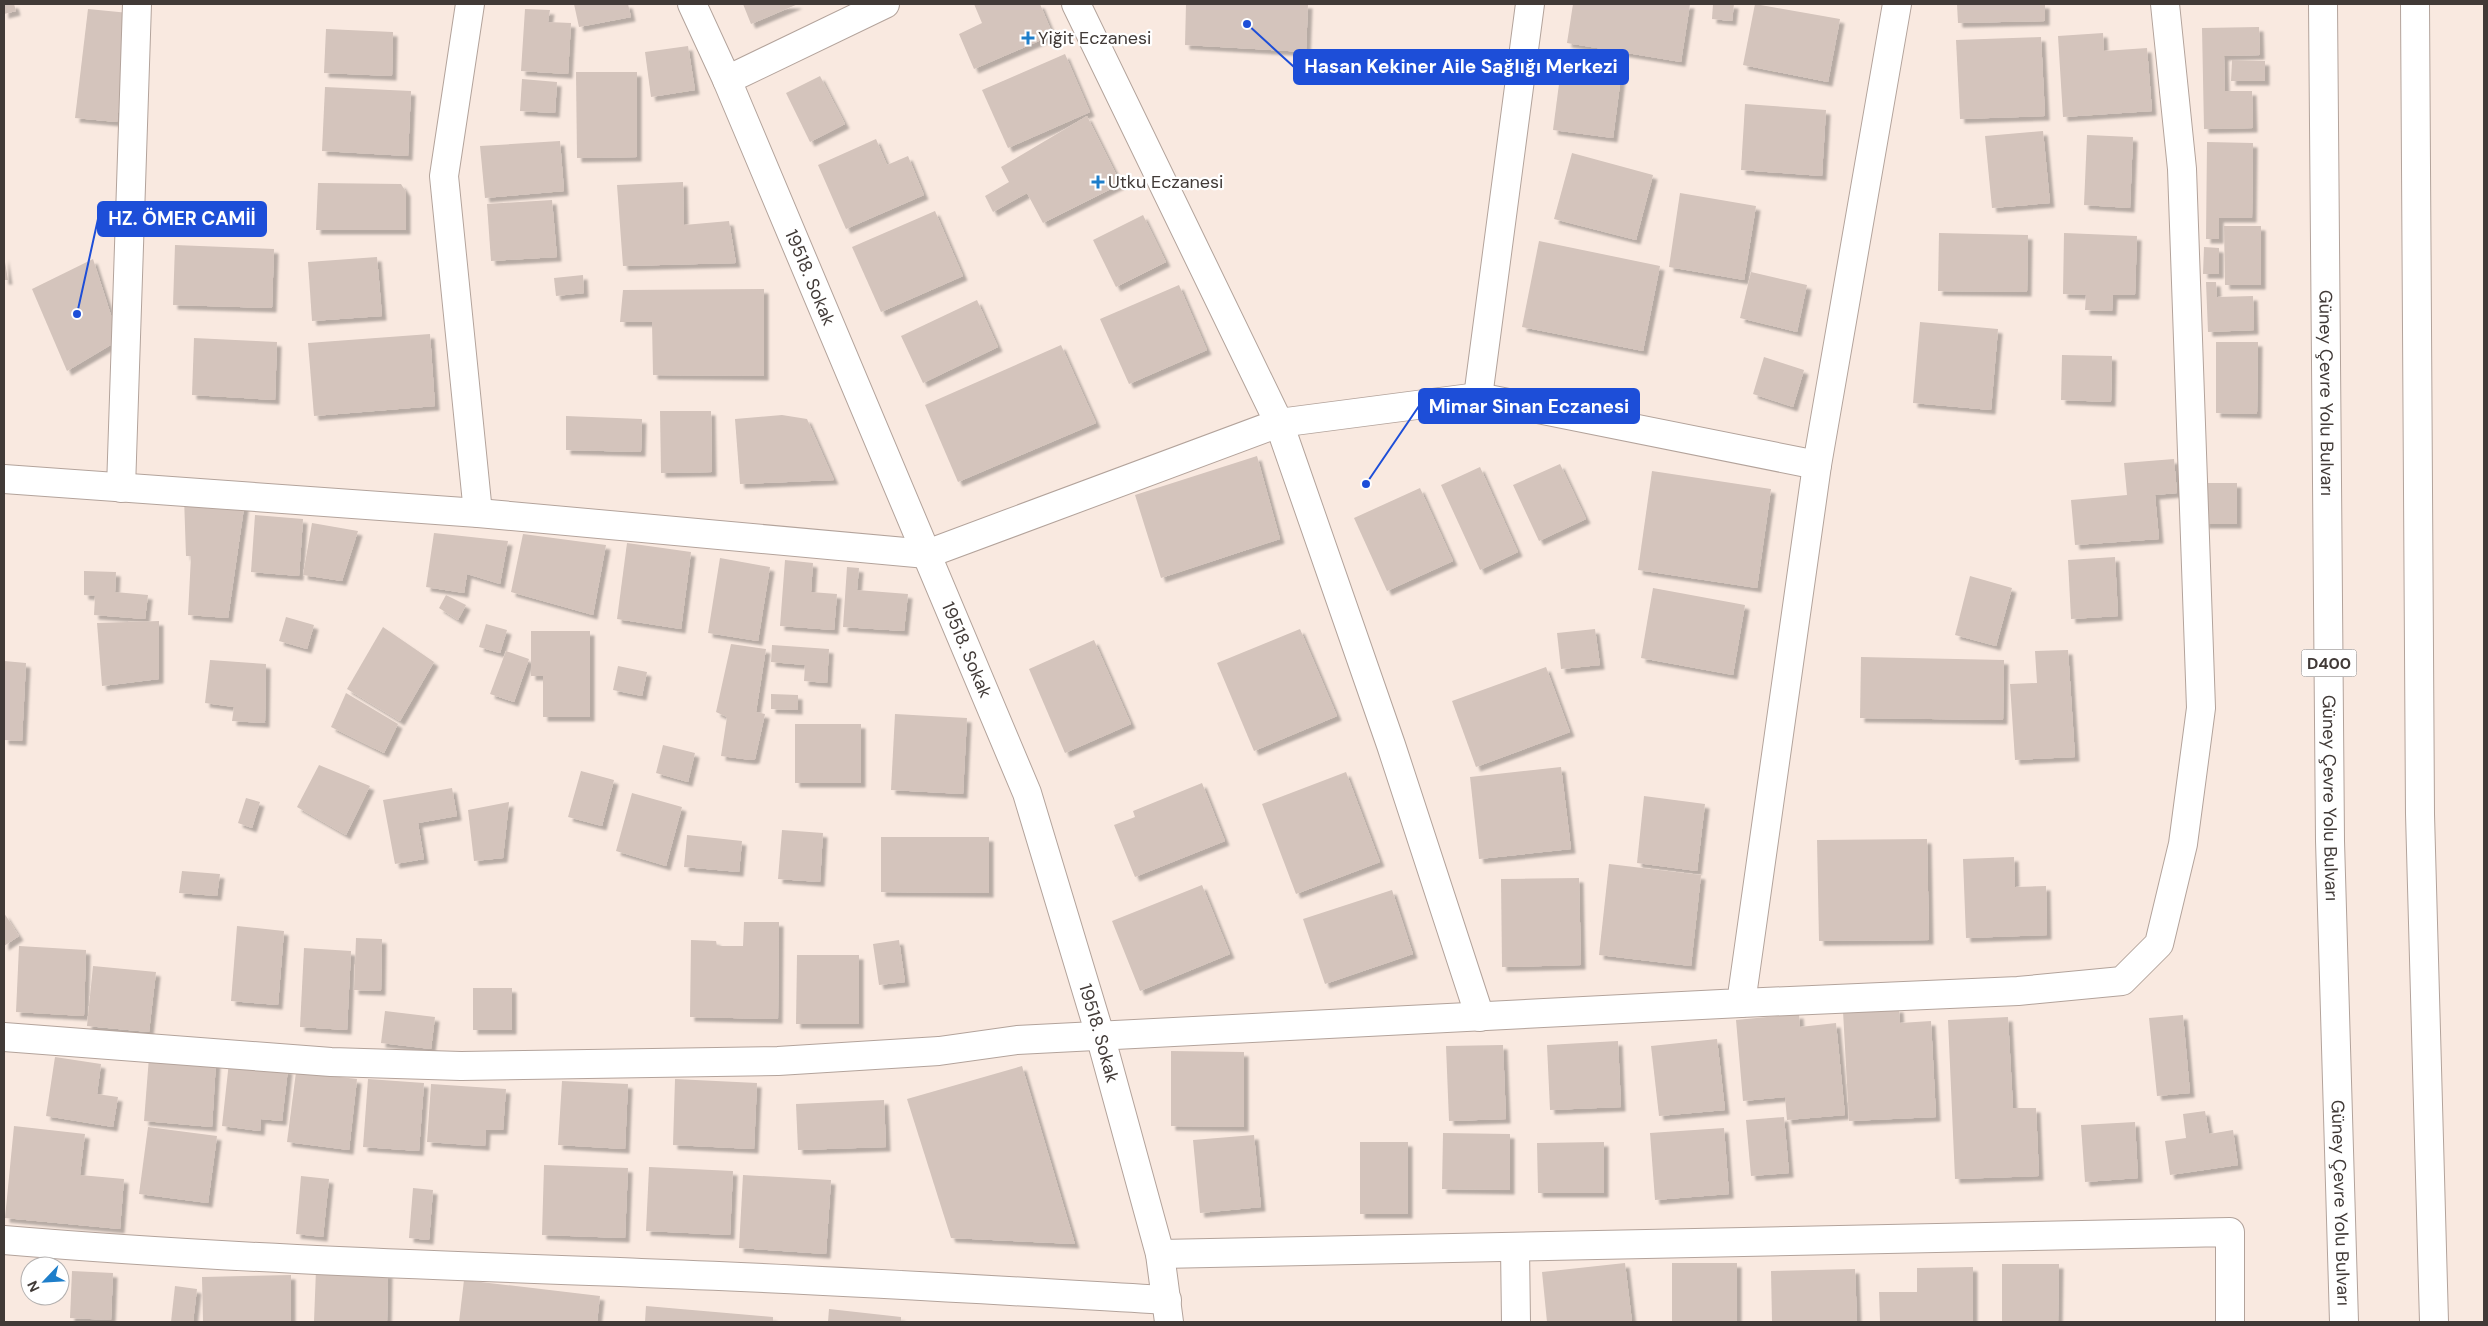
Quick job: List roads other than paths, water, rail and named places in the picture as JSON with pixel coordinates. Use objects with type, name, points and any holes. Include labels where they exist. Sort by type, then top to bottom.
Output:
[{"type":"main road","points":[[122,488],[137,4]]},
{"type":"main road","points":[[470,4],[444,176],[478,513]]},
{"type":"main road","name":"19518. Sokak","points":[[692,4],[727,80],[1027,793],[1100,1036],[1160,1254],[1168,1311]]},
{"type":"main road","points":[[727,80],[885,4]]},
{"type":"main road","points":[[1076,4],[1279,423],[1391,745],[1480,1017]]},
{"type":"main road","points":[[1478,397],[1530,4]]},
{"type":"main road","points":[[1741,1003],[1817,466],[1897,4]]},
{"type":"main road","points":[[4,1038],[331,1062],[461,1066],[778,1061],[939,1051],[1017,1040],[1741,1003],[2018,991],[2122,981],[2159,944],[2183,844],[2200,708],[2182,169],[2165,4]]},
{"type":"main road","name":"Güney Çevre Yolu Bulvarı","points":[[2323,4],[2330,841],[2344,1322]]},
{"type":"main road","points":[[2415,4],[2420,814],[2434,1322]]},
{"type":"main road","points":[[4,479],[478,513],[927,554],[1279,423],[1478,397],[1817,466]]},
{"type":"main road","points":[[1160,1254],[2230,1232],[2230,1322]]},
{"type":"main road","points":[[4,1240],[116,1250],[426,1266],[660,1274],[1168,1311]]},
{"type":"main road","points":[[1515,1247],[1516,1322]]},
{"type":"place","name":"Hasan Kekiner Aile Sağlığı Merkezi","points":[[1247,24]]},
{"type":"place","name":"Yiğit Eczanesi","points":[[1028,38]]},
{"type":"place","name":"Utku Eczanesi","points":[[1098,182]]},
{"type":"place","name":"HZ. ÖMER CAMİİ","points":[[77,314]]},
{"type":"place","name":"Mimar Sinan Eczanesi","points":[[1366,484]]}]
